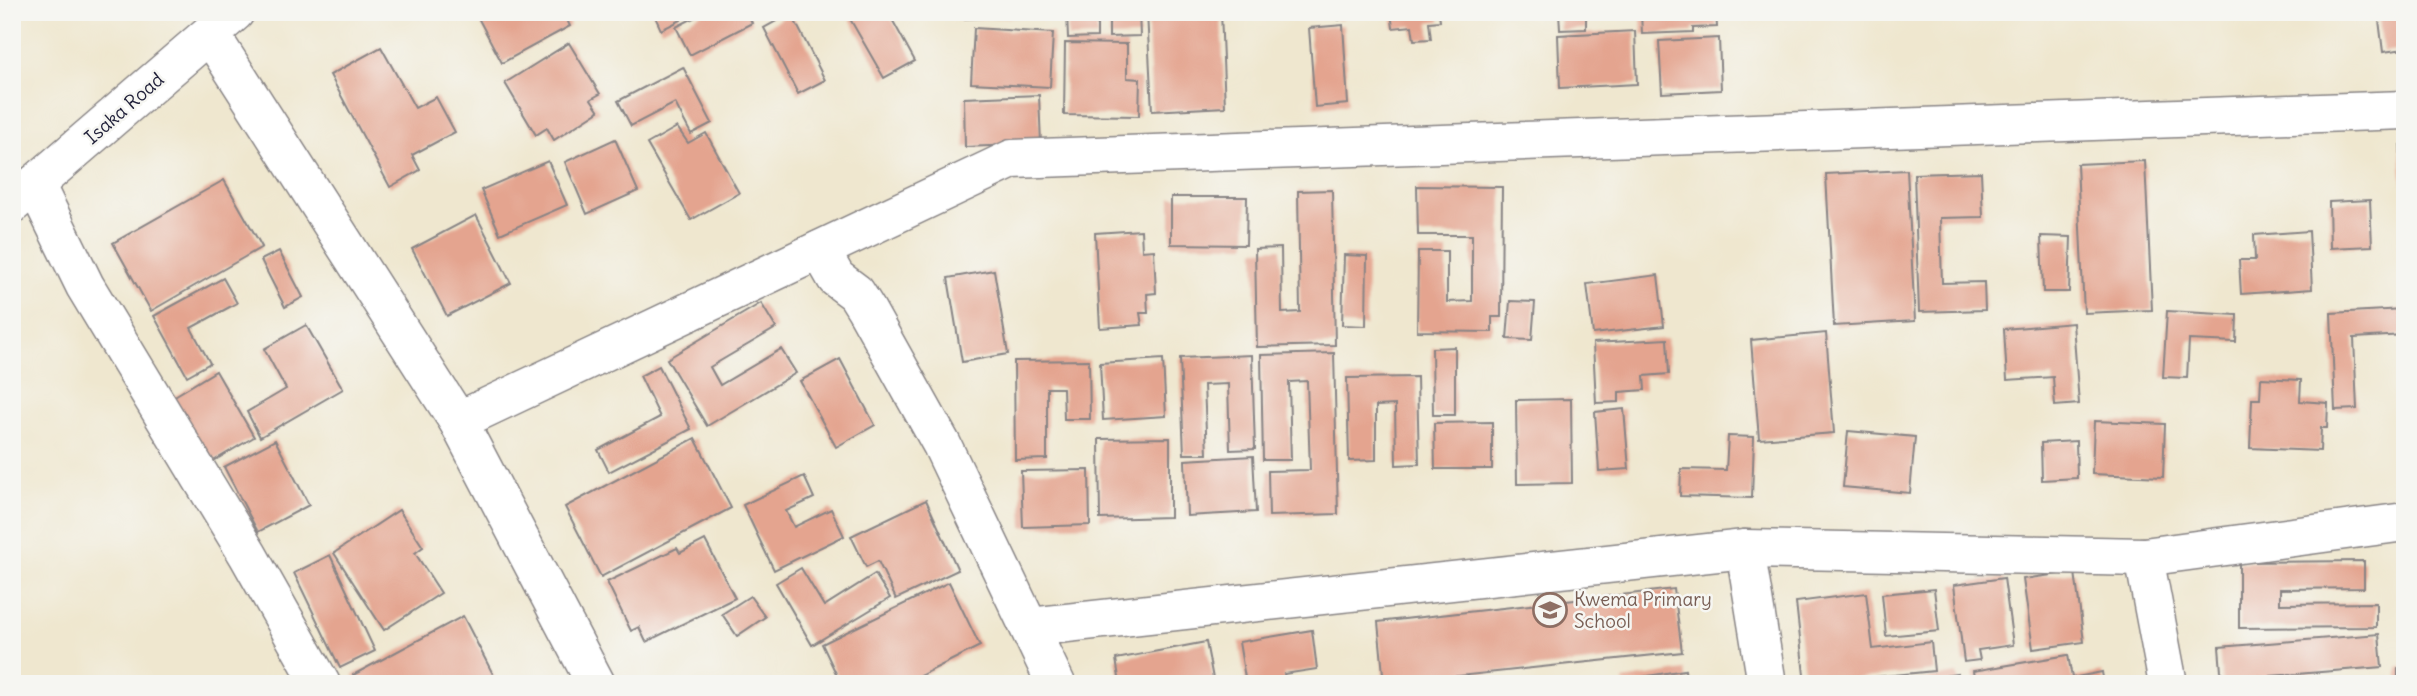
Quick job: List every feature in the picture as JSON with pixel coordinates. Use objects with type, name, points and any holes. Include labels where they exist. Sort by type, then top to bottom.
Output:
[{"type":"street","name":"Isaka Road","points":[[23,194],[222,23]]},
{"type":"street","points":[[222,23],[458,421],[596,684]]},
{"type":"street","points":[[458,421],[1012,159],[2405,110]]},
{"type":"street","points":[[23,194],[85,286],[248,555],[321,684]]},
{"type":"street","points":[[820,250],[836,278],[856,293],[942,445],[1056,684]]},
{"type":"street","points":[[1030,627],[1745,549],[2144,557],[2405,522]]},
{"type":"street","points":[[1745,549],[1767,684]]},
{"type":"street","points":[[2144,557],[2168,684]]},
{"type":"building","points":[[475,12],[563,12],[570,26],[502,63]]},
{"type":"building","points":[[653,12],[677,12],[681,20],[661,30]]},
{"type":"building","points":[[705,12],[747,12],[752,23],[690,55],[676,27]]},
{"type":"building","points":[[846,12],[888,12],[915,61],[884,78]]},
{"type":"building","points":[[957,12],[1043,12],[1043,16],[957,19]]},
{"type":"building","points":[[1067,12],[1097,12],[1097,37],[1068,38]]},
{"type":"building","points":[[1109,12],[1139,12],[1140,36],[1109,37]]},
{"type":"building","points":[[1147,12],[1221,12],[1225,107],[1152,111]]},
{"type":"building","points":[[1326,12],[1358,12],[1339,20]]},
{"type":"building","points":[[1391,12],[1439,12],[1440,21],[1429,22],[1431,39],[1414,40],[1412,26],[1393,28]]},
{"type":"building","points":[[1559,12],[1586,12],[1586,29],[1560,30]]},
{"type":"building","points":[[1641,12],[1716,12],[1717,27],[1693,28],[1693,32],[1642,34]]},
{"type":"building","points":[[1761,12],[1789,12],[1788,17],[1761,16]]},
{"type":"building","points":[[2378,12],[2405,12],[2405,49],[2383,52]]},
{"type":"building","points":[[791,13],[825,80],[798,94],[764,28]]},
{"type":"building","points":[[1343,25],[1348,104],[1315,107],[1309,28]]},
{"type":"building","points":[[974,28],[1053,33],[1050,87],[971,83]]},
{"type":"building","points":[[1635,31],[1637,84],[1560,88],[1558,35]]},
{"type":"building","points":[[1719,38],[1721,90],[1662,93],[1659,41]]},
{"type":"building","points":[[569,43],[600,94],[591,99],[599,111],[554,140],[547,128],[536,135],[505,83]]},
{"type":"building","points":[[1065,43],[1127,44],[1127,78],[1140,79],[1139,116],[1064,115]]},
{"type":"building","points":[[381,47],[415,108],[436,97],[455,132],[412,155],[420,170],[390,187],[330,75]]},
{"type":"building","points":[[683,67],[712,123],[691,134],[675,103],[631,126],[618,101]]},
{"type":"building","points":[[1039,95],[1041,144],[965,147],[964,98]]},
{"type":"building","points":[[677,127],[688,143],[706,133],[739,193],[691,220],[647,144]]},
{"type":"building","points":[[615,139],[638,191],[587,214],[565,162]]},
{"type":"building","points":[[2400,145],[2405,145],[2405,188],[2403,188]]},
{"type":"building","points":[[548,161],[567,205],[500,234],[481,190]]},
{"type":"building","points":[[2145,161],[2152,310],[2084,313],[2077,164]]},
{"type":"building","points":[[1907,170],[1915,321],[1834,326],[1826,174]]},
{"type":"building","points":[[1981,172],[1983,217],[1940,218],[1942,283],[1984,282],[1985,310],[1919,312],[1914,174]]},
{"type":"building","points":[[224,180],[262,247],[151,311],[113,243]]},
{"type":"building","points":[[1417,186],[1502,187],[1501,317],[1492,317],[1492,332],[1417,331],[1418,251],[1447,251],[1447,302],[1472,301],[1472,235],[1418,235]]},
{"type":"building","points":[[1332,190],[1335,345],[1257,347],[1255,249],[1281,248],[1282,313],[1300,312],[1298,191]]},
{"type":"building","points":[[1171,197],[1247,197],[1246,245],[1171,244]]},
{"type":"building","points":[[2370,200],[2372,246],[2330,248],[2329,202]]},
{"type":"building","points":[[476,215],[511,283],[447,316],[412,249]]},
{"type":"building","points":[[1141,230],[1142,251],[1154,250],[1156,293],[1147,294],[1148,313],[1140,313],[1142,325],[1100,328],[1095,233]]},
{"type":"building","points":[[2309,231],[2312,289],[2241,294],[2239,260],[2255,260],[2254,235]]},
{"type":"building","points":[[2041,236],[2071,237],[2069,292],[2043,292]]},
{"type":"building","points":[[279,251],[303,297],[285,307],[261,260]]},
{"type":"building","points":[[1344,255],[1367,256],[1366,326],[1342,325]]},
{"type":"building","points":[[994,270],[1008,354],[962,362],[948,278]]},
{"type":"building","points":[[1658,275],[1664,326],[1593,334],[1587,284]]},
{"type":"building","points":[[223,278],[237,303],[191,328],[210,363],[187,376],[154,316]]},
{"type":"building","points":[[1510,301],[1535,302],[1532,340],[1507,339]]},
{"type":"building","points":[[761,303],[776,328],[710,367],[720,385],[781,349],[796,373],[707,426],[667,359]]},
{"type":"building","points":[[2403,309],[2404,335],[2354,338],[2357,409],[2335,410],[2331,313]]},
{"type":"building","points":[[2167,311],[2237,315],[2236,342],[2189,340],[2187,378],[2163,377]]},
{"type":"building","points":[[2073,323],[2079,404],[2055,406],[2053,377],[2007,380],[2004,329]]},
{"type":"building","points":[[306,325],[343,389],[260,437],[247,412],[286,389],[264,349]]},
{"type":"building","points":[[1826,333],[1834,433],[1759,439],[1751,340]]},
{"type":"building","points":[[1667,339],[1669,374],[1644,376],[1645,390],[1619,392],[1619,402],[1596,403],[1593,343]]},
{"type":"building","points":[[1455,347],[1455,415],[1433,415],[1432,348]]},
{"type":"building","points":[[1334,353],[1338,514],[1269,516],[1268,471],[1310,470],[1307,381],[1289,382],[1291,460],[1263,460],[1261,355]]},
{"type":"building","points":[[1252,355],[1255,449],[1230,450],[1228,384],[1204,385],[1207,454],[1184,454],[1180,358]]},
{"type":"building","points":[[840,359],[875,425],[836,447],[800,381]]},
{"type":"building","points":[[1163,359],[1166,416],[1103,420],[1100,363]]},
{"type":"building","points":[[1089,360],[1090,419],[1064,419],[1063,388],[1047,388],[1047,459],[1015,460],[1014,361]]},
{"type":"building","points":[[659,366],[691,429],[609,472],[598,450],[660,417],[640,376]]},
{"type":"building","points":[[216,371],[254,437],[210,463],[173,397]]},
{"type":"building","points":[[1417,377],[1419,464],[1396,465],[1395,405],[1376,406],[1376,460],[1349,461],[1347,378]]},
{"type":"building","points":[[2261,378],[2301,380],[2300,401],[2328,403],[2327,428],[2321,428],[2320,451],[2250,448],[2252,399],[2260,399]]},
{"type":"building","points":[[1571,399],[1572,483],[1517,484],[1516,400]]},
{"type":"building","points":[[1624,409],[1629,469],[1599,471],[1595,412]]},
{"type":"building","points":[[2094,421],[2165,424],[2163,477],[2092,474]]},
{"type":"building","points":[[1492,422],[1492,469],[1435,469],[1434,423]]},
{"type":"building","points":[[1848,431],[1915,437],[1910,493],[1843,487]]},
{"type":"building","points":[[1728,436],[1754,437],[1752,498],[1680,496],[1681,469],[1726,470]]},
{"type":"building","points":[[695,438],[731,508],[601,577],[565,507]]},
{"type":"building","points":[[1170,438],[1170,517],[1100,519],[1099,439]]},
{"type":"building","points":[[275,440],[309,505],[258,532],[224,467]]},
{"type":"building","points":[[2076,441],[2077,478],[2042,480],[2041,443]]},
{"type":"building","points":[[1253,456],[1256,512],[1187,516],[1185,460]]},
{"type":"building","points":[[1089,470],[1090,525],[1023,527],[1021,471]]},
{"type":"building","points":[[804,476],[814,498],[786,511],[794,527],[831,509],[844,536],[774,570],[743,505]]},
{"type":"building","points":[[926,500],[958,570],[896,599],[878,561],[866,567],[851,536]]},
{"type":"building","points":[[399,510],[423,547],[415,553],[441,593],[384,630],[334,553]]},
{"type":"building","points":[[705,540],[735,598],[646,642],[639,627],[631,631],[607,582],[677,548],[680,553]]},
{"type":"building","points":[[330,555],[375,651],[340,668],[294,573]]},
{"type":"building","points":[[2364,561],[2364,588],[2280,589],[2280,604],[2376,603],[2376,627],[2239,628],[2239,562]]},
{"type":"building","points":[[801,568],[824,606],[875,574],[890,598],[812,645],[776,583]]},
{"type":"building","points":[[2075,572],[2084,642],[2033,649],[2023,579]]},
{"type":"building","points":[[2004,578],[2013,645],[1978,650],[1980,660],[1964,662],[1954,585]]},
{"type":"building","points":[[949,582],[980,646],[904,684],[841,684],[822,644]]},
{"type":"building","points":[[1674,589],[1682,652],[1384,684],[1378,622]]},
{"type":"building","points":[[1934,589],[1939,631],[1886,636],[1882,594]]},
{"type":"building","points":[[1866,593],[1873,649],[1931,642],[1934,671],[1805,684],[1796,602]]},
{"type":"building","points":[[750,596],[765,617],[737,636],[722,614]]},
{"type":"building","points":[[463,616],[497,682],[358,684],[353,675]]},
{"type":"building","points":[[1312,630],[1317,669],[1284,674],[1286,684],[1246,684],[1239,642]]},
{"type":"building","points":[[2379,634],[2382,667],[2271,676],[2272,684],[2222,684],[2219,647]]},
{"type":"building","points":[[1206,642],[1214,684],[1120,684],[1116,659]]},
{"type":"building","points":[[2068,655],[2072,678],[2102,672],[2104,684],[1975,684],[1973,671]]},
{"type":"building","points":[[2405,667],[2405,684],[2398,684],[2398,668]]},
{"type":"building","points":[[1685,670],[1687,684],[1624,684],[1623,680]]},
{"type":"building","points":[[1957,674],[1959,684],[1910,684],[1910,682]]},
{"type":"place","name":"Kwema Primary School","points":[[1550,610]]}]
